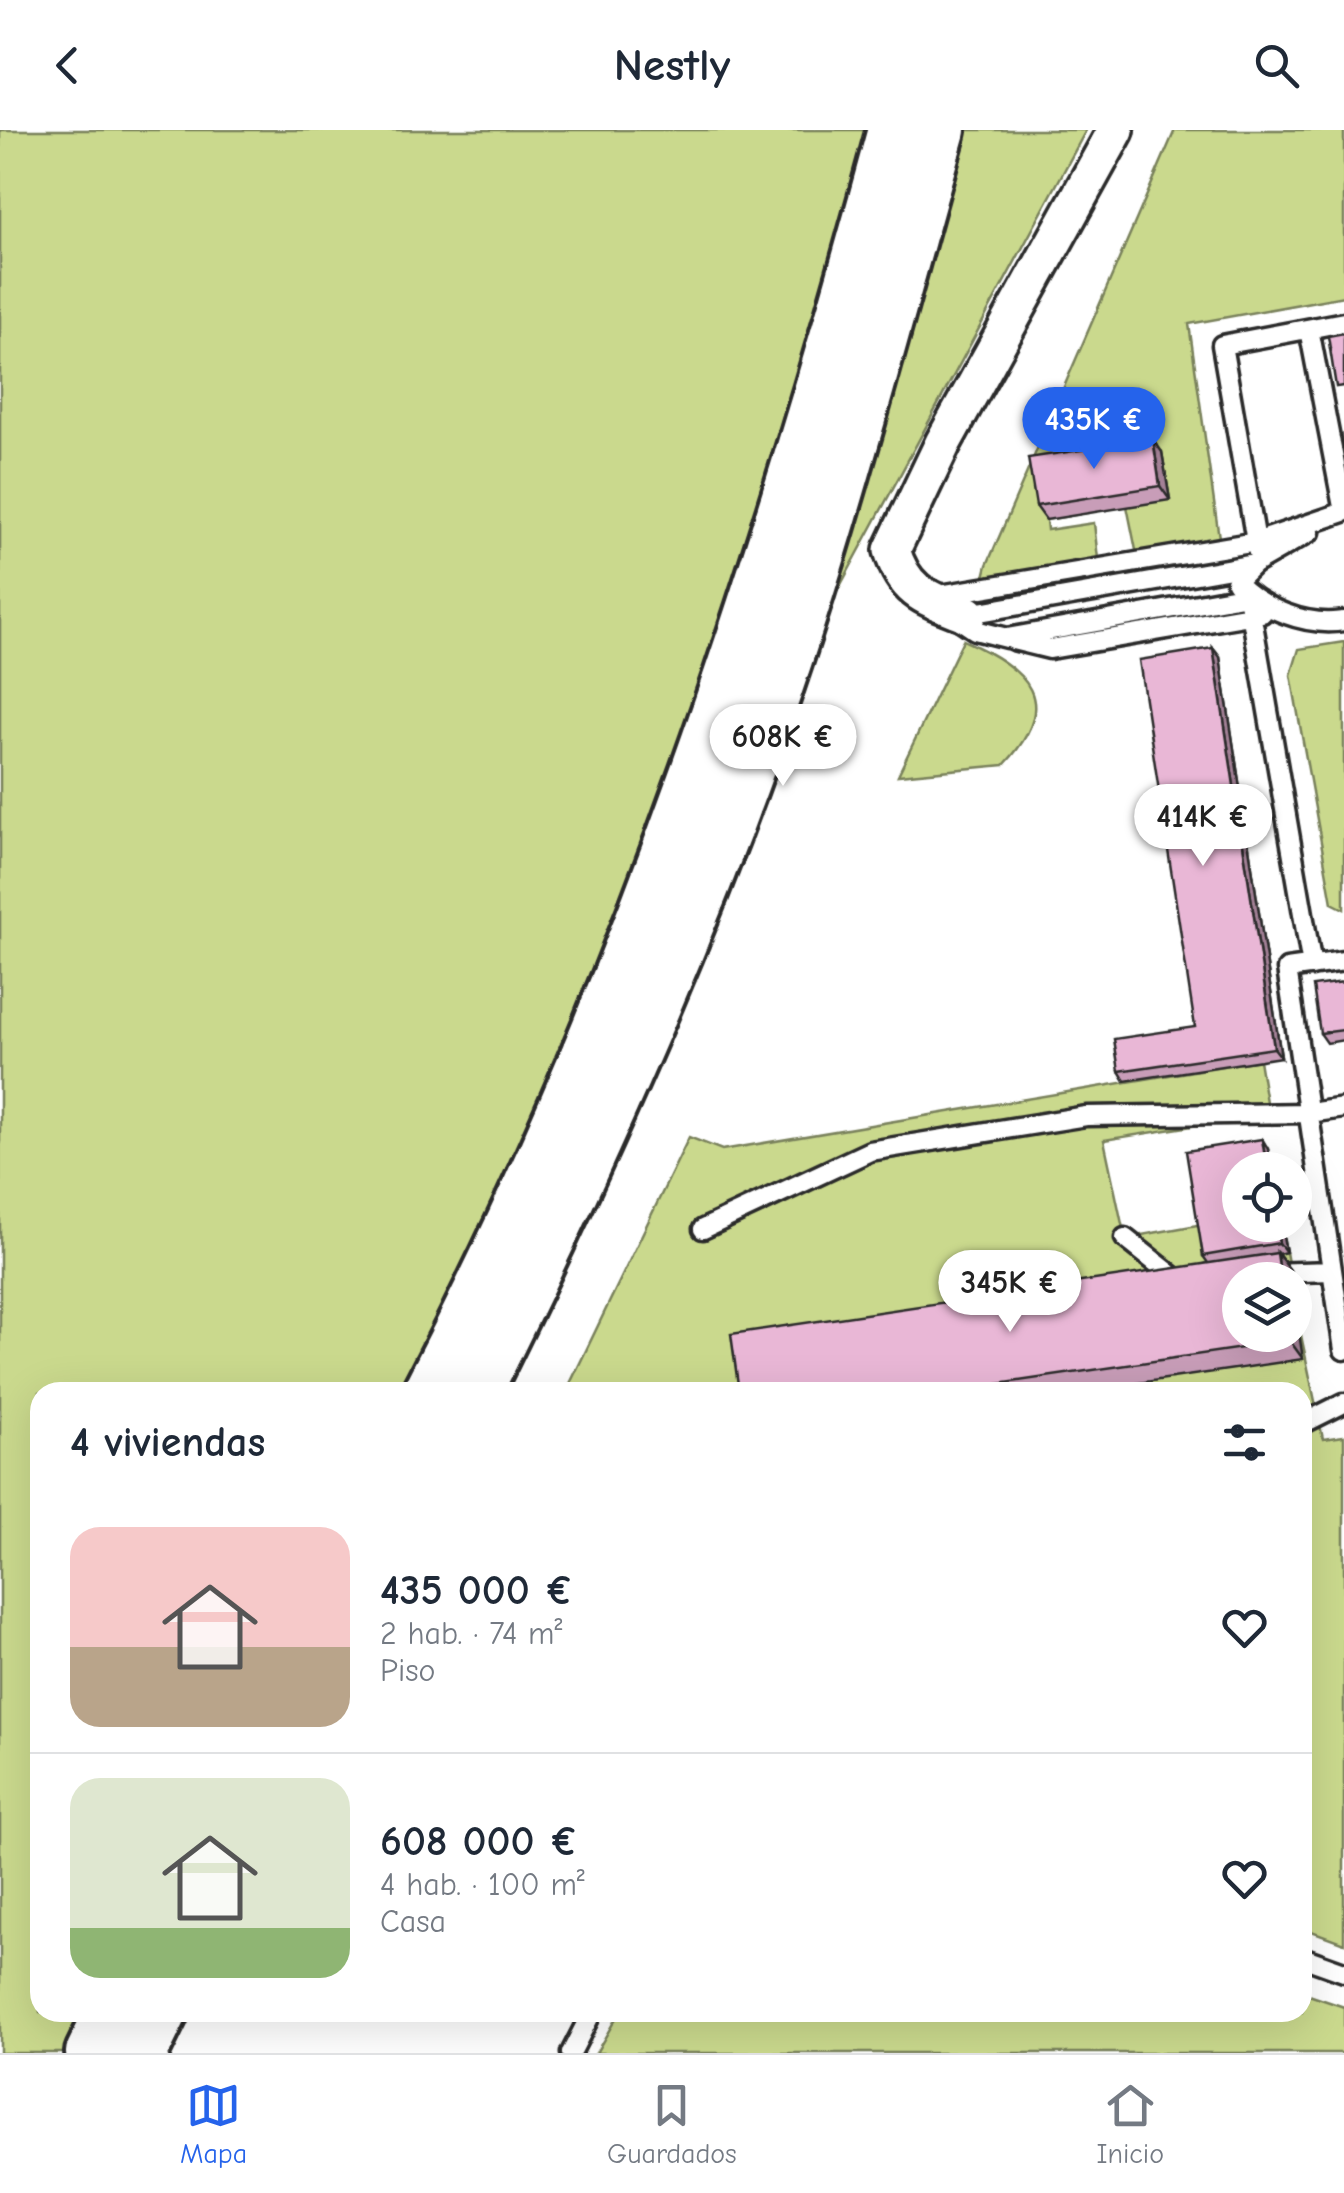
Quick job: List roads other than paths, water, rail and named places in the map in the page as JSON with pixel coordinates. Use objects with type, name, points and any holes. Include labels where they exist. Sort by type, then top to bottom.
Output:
[{"type":"main road","points":[[433,1382],[531,1181],[620,974],[687,801],[752,618],[893,130]]},
{"type":"main road","points":[[481,1382],[574,1194],[662,994],[730,818],[803,609],[940,130]]},
{"type":"main road","points":[[92,2053],[106,2022]]},
{"type":"main road","points":[[142,2053],[157,2022]]},
{"type":"street","points":[[968,614],[924,597],[900,577],[892,550],[904,520],[1116,130]]},
{"type":"lane","points":[[1257,563],[1222,346],[1344,322]]},
{"type":"lane","points":[[1309,329],[1344,512]]},
{"type":"lane","points":[[924,597],[1256,542],[1344,512]]},
{"type":"lane","points":[[1274,611],[1248,595],[1236,582],[1257,563],[1344,512]]},
{"type":"lane","points":[[968,614],[1257,563]]},
{"type":"lane","points":[[1007,638],[1248,595]]},
{"type":"lane","points":[[1248,595],[1312,966]]},
{"type":"lane","points":[[924,597],[975,630],[1050,649],[1274,611],[1344,621]]},
{"type":"lane","points":[[1344,961],[1287,970],[1344,1350]]},
{"type":"lane","points":[[703,1229],[870,1151],[1086,1116],[1309,1113],[1344,1108]]},
{"type":"lane","points":[[1125,1238],[1184,1284],[1202,1282]]},
{"type":"lane","points":[[1312,1272],[1332,1271]]},
{"type":"lane","points":[[1312,1419],[1344,1403]]},
{"type":"lane","points":[[1312,1961],[1344,1972]]},
{"type":"lane","points":[[571,2053],[587,2022]]}]
